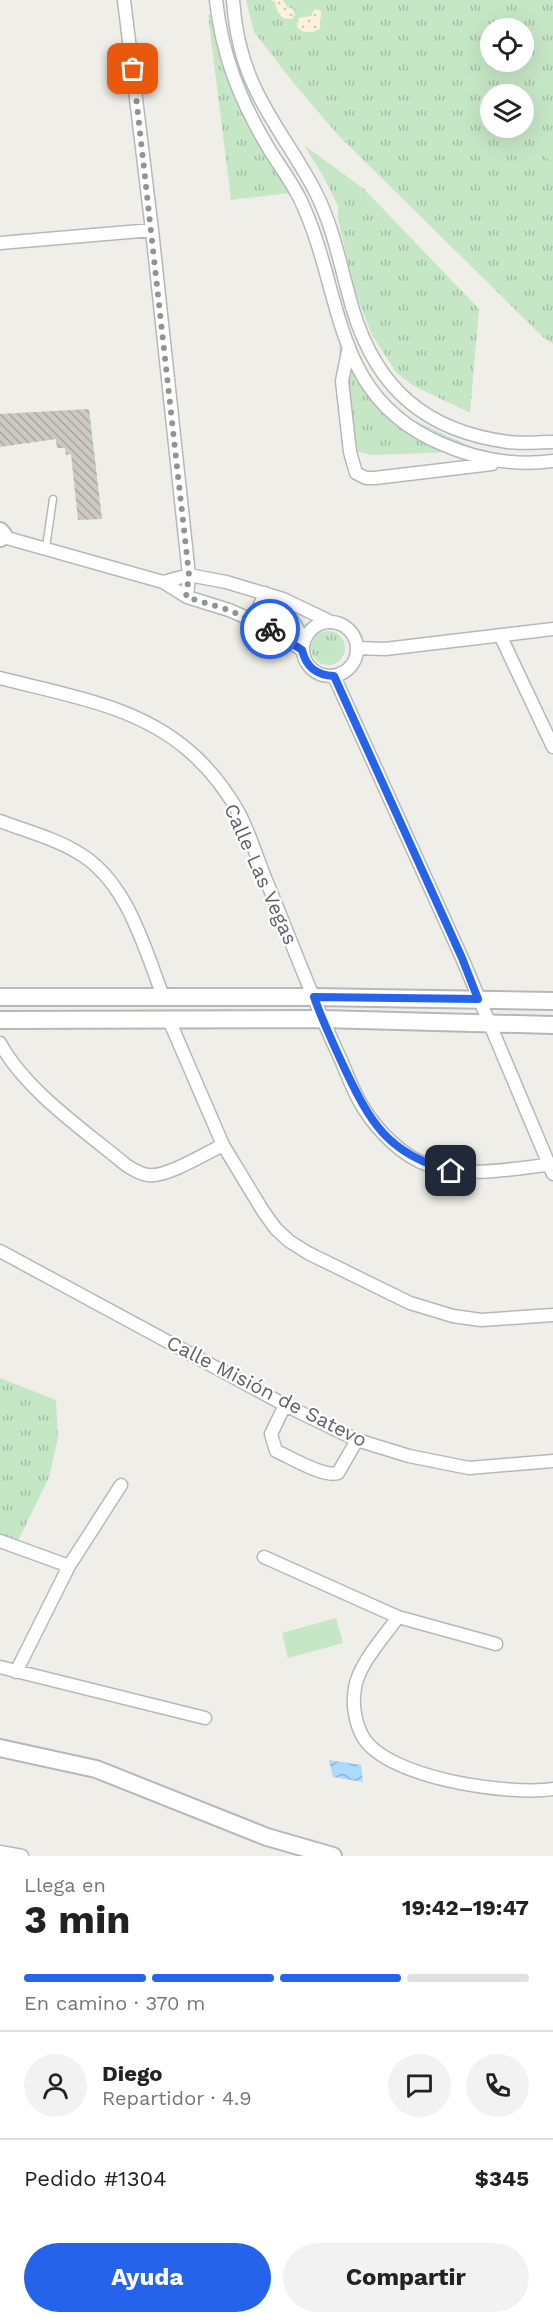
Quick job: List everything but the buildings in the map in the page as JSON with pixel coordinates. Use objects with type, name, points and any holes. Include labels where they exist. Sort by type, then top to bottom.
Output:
[{"type":"main road","points":[[0,997],[314,997],[553,1001]]},
{"type":"main road","points":[[0,1020],[322,1019],[553,1025]]},
{"type":"main road","points":[[0,1748],[96,1769],[267,1838],[333,1856]]},
{"type":"street","points":[[124,0],[152,231],[189,575],[186,597]]},
{"type":"street","points":[[216,0],[230,70],[241,99],[299,197],[314,231],[337,315],[362,378],[379,400],[402,422],[429,439],[480,458],[505,462],[553,461]]},
{"type":"street","points":[[233,0],[240,45],[254,87],[326,213],[363,339],[393,389],[415,408],[459,430],[510,443],[553,442]]},
{"type":"street","points":[[269,149],[284,139]]},
{"type":"street","points":[[0,243],[152,231]]},
{"type":"street","points":[[337,315],[353,310]]},
{"type":"street","points":[[349,346],[342,381],[352,464],[360,476],[375,478],[505,462]]},
{"type":"street","points":[[535,442],[538,463]]},
{"type":"street","points":[[1,535],[163,582],[186,597],[229,610],[303,645]]},
{"type":"street","points":[[163,582],[189,575],[271,595],[329,621],[338,622],[352,632],[357,648],[353,663],[342,674],[334,676],[316,673],[304,659],[303,645],[296,626],[271,595]]},
{"type":"street","points":[[253,621],[271,595]]},
{"type":"street","points":[[303,645],[313,626],[329,621]]},
{"type":"street","points":[[357,648],[385,649],[553,629]]},
{"type":"street","points":[[500,635],[553,747]]},
{"type":"street","points":[[334,676],[457,947],[552,1168]]},
{"type":"street","name":"Calle Las Vegas","points":[[0,678],[91,701],[134,715],[163,731],[189,751],[215,777],[239,813],[322,1019],[364,1109],[384,1135],[406,1153],[425,1164],[451,1171],[479,1172],[552,1168]]},
{"type":"street","points":[[0,821],[79,852],[98,868],[118,892],[138,930],[163,996]]},
{"type":"street","points":[[169,1020],[223,1145],[262,1211],[289,1241],[308,1253],[410,1303],[453,1316],[481,1320],[553,1315]]},
{"type":"street","points":[[0,1043],[10,1062],[36,1089],[135,1171],[147,1175],[160,1175],[223,1145]]},
{"type":"street","name":"Calle Misión de Satevo","points":[[0,1251],[285,1405],[357,1440],[409,1456],[469,1468],[493,1468],[553,1461]]},
{"type":"street","points":[[285,1405],[271,1434],[276,1451],[324,1473],[334,1475],[338,1473],[357,1440]]},
{"type":"street","points":[[16,1672],[69,1566],[121,1485]]},
{"type":"street","points":[[0,1541],[69,1566]]},
{"type":"street","points":[[264,1557],[398,1617],[496,1644]]},
{"type":"street","points":[[398,1617],[358,1674],[354,1703],[355,1718],[363,1738],[381,1756],[414,1771],[456,1782],[506,1790],[553,1789]]},
{"type":"street","points":[[0,1667],[205,1718]]},
{"type":"street","points":[[0,1852],[22,1856]]},
{"type":"lane","points":[[46,547],[53,499]]},
{"type":"green space","points":[[246,0],[553,0],[553,344],[543,337],[339,136],[254,32]]},
{"type":"green space","points":[[285,0],[321,0],[310,13],[298,15],[294,7]]},
{"type":"green space","points":[[219,14],[236,80],[298,192],[231,200],[208,15]]},
{"type":"green space","points":[[553,127],[553,161],[550,161],[542,153],[541,143]]},
{"type":"green space","points":[[304,145],[364,189],[479,309],[470,413],[412,385],[396,372],[372,335],[355,292],[338,219],[338,206]]},
{"type":"green space","points":[[339,335],[390,405],[411,419],[480,451],[372,455],[354,451],[340,386]]},
{"type":"green space","points":[[328,631],[340,636],[345,648],[340,660],[328,665],[316,660],[311,648],[316,636]]},
{"type":"green space","points":[[0,1378],[56,1400],[58,1438],[49,1477],[18,1541],[0,1534]]},
{"type":"green space","points":[[336,1618],[343,1643],[288,1658],[282,1633]]},
{"type":"sand","points":[[271,0],[283,0],[287,7],[293,9],[295,15],[292,19],[282,17],[275,2]]},
{"type":"sand","points":[[315,9],[321,11],[320,29],[308,32],[298,28],[299,18],[311,16]]},
{"type":"water","points":[[329,1760],[361,1765],[363,1782],[333,1777]]},
{"type":"way so far","points":[[133,69],[189,575],[186,597],[229,610],[270,629]]},
{"type":"route","points":[[270,629],[302,650],[304,659],[316,673],[334,676],[462,958],[478,999],[314,997],[364,1109],[384,1135],[406,1153],[425,1164],[451,1171]]}]
